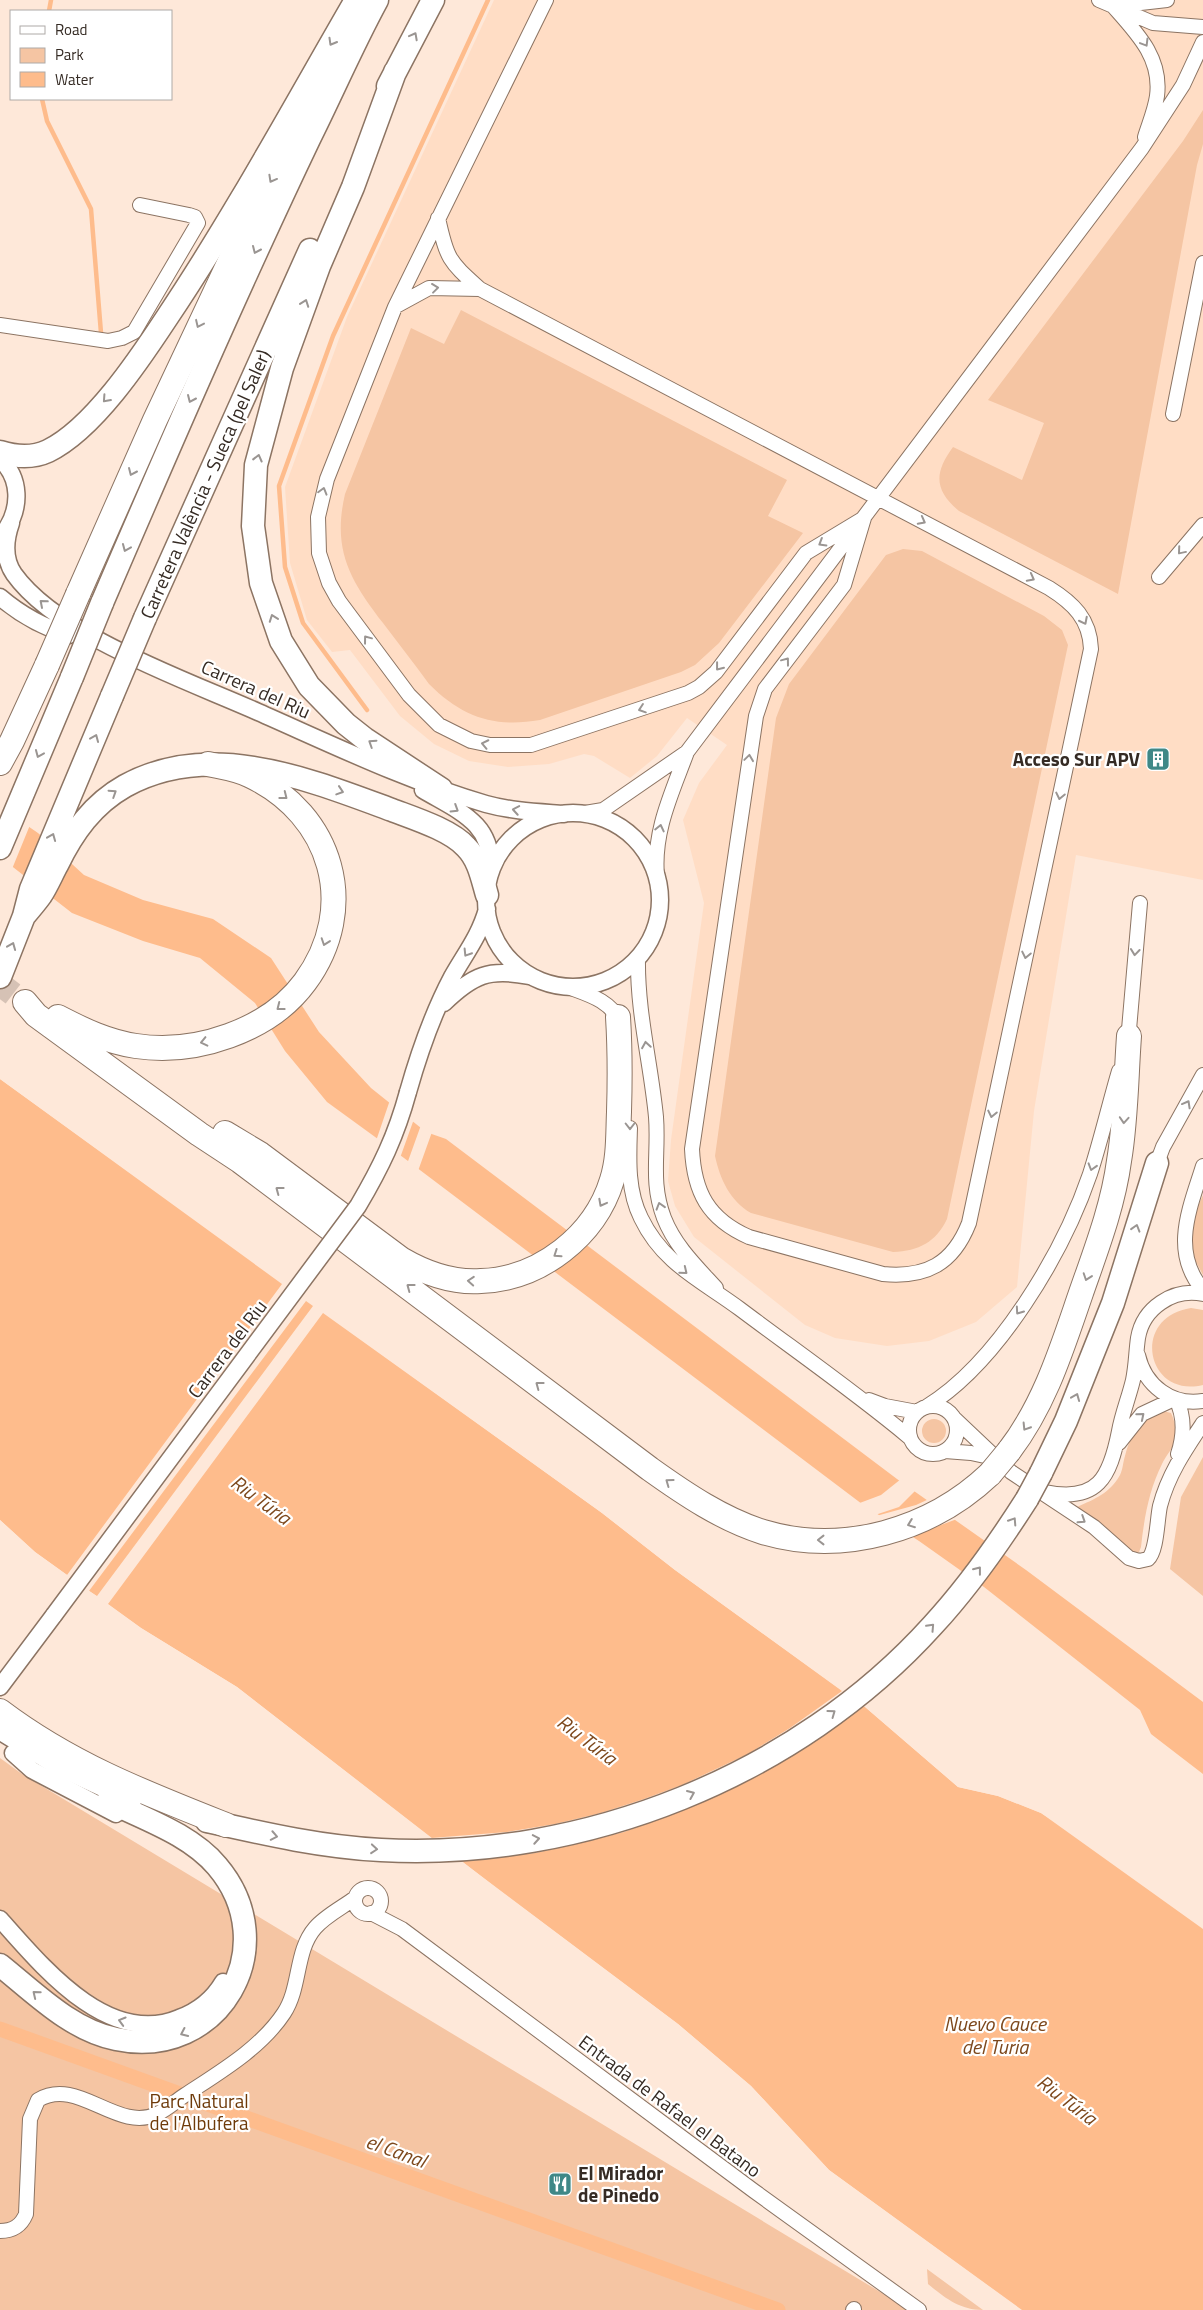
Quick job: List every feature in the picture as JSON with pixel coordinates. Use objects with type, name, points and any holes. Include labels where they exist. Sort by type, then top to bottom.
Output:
[{"type":"highway","points":[[0,452],[23,456],[41,453],[58,444],[93,414],[132,368],[204,262],[356,0]]},
{"type":"highway","points":[[0,848],[102,602],[258,246],[336,84],[351,48],[377,0]]},
{"type":"highway","name":"Carretera València - Sueca (pel Saler)","points":[[13,991],[24,916],[31,889],[70,821],[112,696],[336,191],[394,72],[432,0]]},
{"type":"highway","points":[[0,762],[12,741],[47,665],[155,420],[247,225],[326,78],[351,48]]},
{"type":"highway","points":[[394,72],[353,187],[319,266],[282,368],[256,465],[253,526],[264,591],[281,641],[309,686],[346,724],[442,789]]},
{"type":"highway","points":[[70,821],[126,786],[164,770],[208,764],[274,771],[370,802],[446,834],[465,846],[472,854],[482,874],[488,894]]},
{"type":"highway","points":[[13,991],[102,1038],[136,1046],[188,1045],[222,1037],[250,1026],[288,1000],[306,981],[315,967],[327,938],[334,905],[331,872],[320,841],[312,825],[300,811],[266,784],[250,775],[208,764]]},
{"type":"highway","points":[[13,991],[36,1015],[199,1134],[240,1161],[680,1490],[734,1521],[764,1532],[815,1540],[870,1536],[905,1527],[950,1506],[972,1491],[1024,1432],[1045,1391],[1092,1263],[1114,1191],[1123,1136],[1129,1036]]},
{"type":"highway","points":[[96,1059],[260,1154],[401,1260],[420,1270],[442,1277],[481,1281],[519,1274],[560,1253],[589,1226],[608,1191],[618,1154],[620,1058],[618,1017]]},
{"type":"highway","points":[[2,1719],[36,1736],[91,1769],[143,1793],[226,1825],[325,1845],[382,1850],[427,1850],[506,1845],[562,1834],[635,1815],[724,1779],[804,1734],[869,1686],[932,1626],[999,1543],[1037,1488],[1066,1421],[1113,1303],[1157,1163]]},
{"type":"highway","points":[[0,1964],[52,2008],[84,2027],[114,2039],[144,2043],[183,2034],[212,2015],[233,1988],[242,1967],[245,1946],[245,1924],[234,1890],[216,1865],[201,1851],[166,1829],[7,1748]]},
{"type":"street","points":[[546,0],[395,307],[327,479],[318,517],[319,553],[329,583],[339,601],[409,695],[428,716],[454,733],[490,746],[532,745],[688,693],[698,687],[716,672],[806,553],[864,518]]},
{"type":"street","points":[[1099,0],[1152,22],[1203,27]]},
{"type":"street","points":[[1113,6],[1167,0]]},
{"type":"street","points":[[1113,6],[1141,37],[1153,59],[1157,98],[1142,148]]},
{"type":"street","points":[[568,987],[599,983],[620,973],[638,958],[649,944],[656,928],[660,902],[656,844],[662,820],[687,752],[1142,148],[1183,85],[1203,42]]},
{"type":"street","points":[[0,326],[108,341],[122,338],[134,332],[198,223],[195,217],[189,215],[140,205]]},
{"type":"street","points":[[438,218],[448,257],[454,267],[480,289],[1049,588],[1068,600],[1082,617],[1090,635],[1091,642],[969,1223],[955,1250],[944,1261],[915,1274],[900,1275],[884,1274],[768,1243],[733,1230],[719,1219],[704,1200],[693,1166],[692,1149],[758,709],[765,689],[844,585],[864,518]]},
{"type":"street","points":[[1173,414],[1203,263]]},
{"type":"street","points":[[395,307],[429,288],[480,289]]},
{"type":"street","name":"Carrera del Riu","points":[[0,459],[12,474],[16,486],[16,505],[7,534],[7,555],[13,572],[22,584],[56,614],[113,648]]},
{"type":"street","points":[[0,536],[10,523]]},
{"type":"street","points":[[1159,577],[1203,525]]},
{"type":"street","name":"Carrera del Riu","points":[[0,597],[38,624],[113,648],[382,767],[488,804],[527,812],[572,814]]},
{"type":"street","points":[[687,752],[603,810],[572,814],[533,824],[518,834],[505,847],[496,861],[488,894],[494,934],[507,956],[519,968],[551,984],[568,987],[598,998],[608,1004],[618,1017],[629,1049],[631,1186],[640,1216],[664,1254],[694,1280],[729,1301],[854,1395],[909,1437],[914,1445],[927,1454],[935,1455],[945,1452],[971,1453],[998,1461]]},
{"type":"street","name":"Carrera del Riu","points":[[0,1687],[358,1206],[383,1162],[399,1124],[421,1051],[452,978],[482,926],[488,894],[491,861],[488,841],[475,822],[382,767]]},
{"type":"street","points":[[572,814],[611,822],[627,832],[650,859],[657,876]]},
{"type":"street","points":[[909,1437],[909,1423],[921,1409],[954,1388],[986,1354],[1021,1309],[1050,1261],[1079,1202],[1090,1174],[1129,1036],[1130,998],[1140,903]]},
{"type":"street","points":[[638,958],[637,986],[656,1119],[654,1180],[656,1194],[664,1219],[678,1244],[729,1301]]},
{"type":"street","name":"Carrera del Riu","points":[[439,1008],[458,990],[478,976],[500,972],[534,977]]},
{"type":"street","points":[[1157,1163],[1163,1148],[1203,1075]]},
{"type":"street","points":[[1037,1488],[1072,1496],[1091,1489],[1108,1470],[1117,1446],[1138,1352],[1138,1338],[1142,1325],[1159,1304],[1171,1297],[1184,1293],[1203,1292],[1188,1265],[1184,1244],[1186,1220],[1203,1166]]},
{"type":"street","points":[[1138,1352],[1145,1376],[1153,1386],[1175,1399],[1193,1402],[1203,1401]]},
{"type":"street","points":[[854,1395],[886,1406],[921,1409],[932,1406],[946,1410],[1010,1472],[1094,1527],[1129,1558],[1144,1561],[1154,1553],[1160,1507],[1175,1465],[1183,1434],[1181,1414],[1175,1399]]},
{"type":"street","points":[[1117,1446],[1142,1414],[1175,1399]]},
{"type":"street","points":[[945,1452],[951,1447],[957,1434],[955,1419]]},
{"type":"street","points":[[1175,1465],[1203,1423]]},
{"type":"street","points":[[0,1919],[26,1948],[80,1999],[105,2014],[134,2024],[148,2025],[172,2021],[204,2004],[226,1979],[234,1959],[236,1946],[236,1919],[228,1895],[212,1872],[201,1862],[174,1843],[32,1770],[7,1748]]},
{"type":"street","name":"Entrada de Rafael el Batano","points":[[0,2231],[14,2229],[23,2223],[26,2214],[30,2119],[38,2100],[56,2092],[70,2095],[135,2118],[158,2114],[262,2039],[285,2012],[296,1987],[305,1948],[315,1928],[355,1898],[360,1890],[370,1888],[379,1893],[381,1903],[402,1928],[746,2186],[919,2310]]},
{"type":"street","points":[[355,1898],[355,1904],[366,1913]]},
{"type":"street","points":[[329,1917],[376,1912],[381,1903]]},
{"type":"street","name":"Entrada de Rafael el Batano","points":[[366,1913],[402,1928]]},
{"type":"shaded area","points":[[494,0],[1203,0],[1203,880],[1076,855],[1034,1111],[1017,1287],[976,1322],[929,1341],[887,1346],[835,1338],[805,1325],[694,1237],[675,1206],[668,1181],[671,1140],[704,903],[683,820],[699,783],[727,745],[687,718],[657,756],[630,778],[594,756],[584,754],[549,764],[508,767],[469,761],[434,744],[400,716],[350,650],[332,652],[307,620],[290,563],[285,487],[347,317]]},
{"type":"green space","points":[[1203,110],[1203,144],[1197,165],[1118,594],[959,511],[945,496],[941,488],[940,473],[942,465],[953,447],[1022,480],[1044,423],[988,400],[1183,141]]},
{"type":"green space","points":[[461,310],[787,480],[768,516],[803,533],[719,643],[695,665],[681,672],[540,720],[523,722],[493,721],[466,712],[454,705],[429,684],[361,593],[347,563],[343,548],[341,532],[345,494],[411,328],[444,344]]},
{"type":"green space","points":[[903,549],[922,551],[1044,616],[1062,630],[1068,645],[947,1219],[938,1234],[926,1244],[911,1250],[893,1252],[751,1213],[737,1202],[727,1189],[715,1156],[776,718],[789,684],[886,555]]},
{"type":"green space","points":[[1203,1195],[1203,1275],[1190,1251],[1194,1215]]},
{"type":"green space","points":[[1191,1308],[1203,1310],[1203,1385],[1184,1386],[1168,1380],[1158,1369],[1153,1355],[1153,1340],[1159,1326],[1172,1314]]},
{"type":"green space","points":[[1163,1411],[1171,1413],[1176,1429],[1175,1440],[1162,1464],[1150,1494],[1141,1547],[1139,1552],[1134,1553],[1102,1524],[1077,1507],[1096,1498],[1112,1486],[1121,1473],[1124,1458],[1134,1433],[1148,1419]]},
{"type":"green space","points":[[934,1419],[942,1423],[946,1431],[942,1439],[934,1443],[926,1439],[922,1431],[926,1423]]},
{"type":"green space","points":[[1203,1457],[1203,1596],[1170,1569],[1181,1497]]},
{"type":"green space","name":"Parc Natural de l'Albufera","points":[[0,1758],[22,1774],[910,2310],[0,2310]]},
{"type":"green space","points":[[927,2269],[983,2310],[967,2308],[941,2294],[928,2284]]},
{"type":"water","points":[[0,807],[38,833],[84,875],[143,900],[213,919],[271,958],[319,1032],[371,1088],[426,1132],[446,1139],[897,1479],[1026,1570],[1203,1702],[1203,1774],[1151,1734],[1140,1710],[984,1587],[862,1504],[327,1102],[285,1051],[255,1003],[200,958],[143,941],[72,913],[0,857]]},
{"type":"water","name":"Nuevo Cauce del Turia","points":[[0,1079],[602,1513],[675,1570],[865,1707],[958,1787],[998,1796],[1041,1813],[1203,1929],[1203,2310],[1021,2310],[829,2170],[751,2086],[678,2024],[499,1890],[237,1687],[141,1628],[35,1552],[0,1520]]},
{"type":"pier","points":[[0,804],[30,825],[12,869],[0,860]]},
{"type":"pier","points":[[0,1076],[604,1511],[676,1568],[867,1705],[959,1785],[999,1793],[1042,1811],[1068,1830],[1041,1813],[998,1796],[958,1787],[864,1706],[799,1751],[764,1771],[724,1792],[670,1815],[624,1832],[577,1844],[535,1853],[461,1861],[678,2024],[751,2086],[829,2170],[1022,2310],[1017,2310],[827,2172],[749,2088],[677,2026],[497,1892],[236,1689],[140,1630],[33,1554],[0,1523],[0,1520],[35,1552],[67,1575],[282,1284],[0,1079]],"holes":[[[306,1301],[313,1306],[97,1596],[89,1591]],[[323,1313],[602,1513],[675,1570],[842,1691],[790,1728],[748,1754],[682,1785],[644,1799],[601,1813],[555,1824],[507,1832],[431,1838],[237,1687],[141,1628],[108,1604]]]},
{"type":"pier","points":[[390,1100],[414,1119],[400,1158],[376,1141]]},
{"type":"pier","points":[[421,1125],[432,1132],[418,1171],[407,1164]]},
{"type":"pier","points":[[901,1479],[916,1490],[899,1507],[875,1515],[857,1504],[881,1495]]},
{"type":"pier","points":[[929,1499],[957,1519],[909,1537],[876,1516],[916,1505]]},
{"type":"waterway","points":[[49,10],[51,0]]},
{"type":"waterway","points":[[367,710],[303,623],[285,567],[279,486],[333,336],[488,0]]},
{"type":"waterway","points":[[42,100],[47,121],[91,209],[101,333]]},
{"type":"waterway","name":"el Canal","points":[[0,2029],[778,2310]]},
{"type":"tunnel","points":[[0,984],[13,994]]},
{"type":"place","name":"Acceso Sur APV","points":[[1158,759]]},
{"type":"place","name":"El Mirador de Pinedo","points":[[560,2184]]},
{"type":"water label","name":"Riu Túria","points":[[261,1500]]},
{"type":"water label","name":"Riu Túria","points":[[587,1740]]},
{"type":"water label","name":"Riu Túria","points":[[1067,2100]]}]
